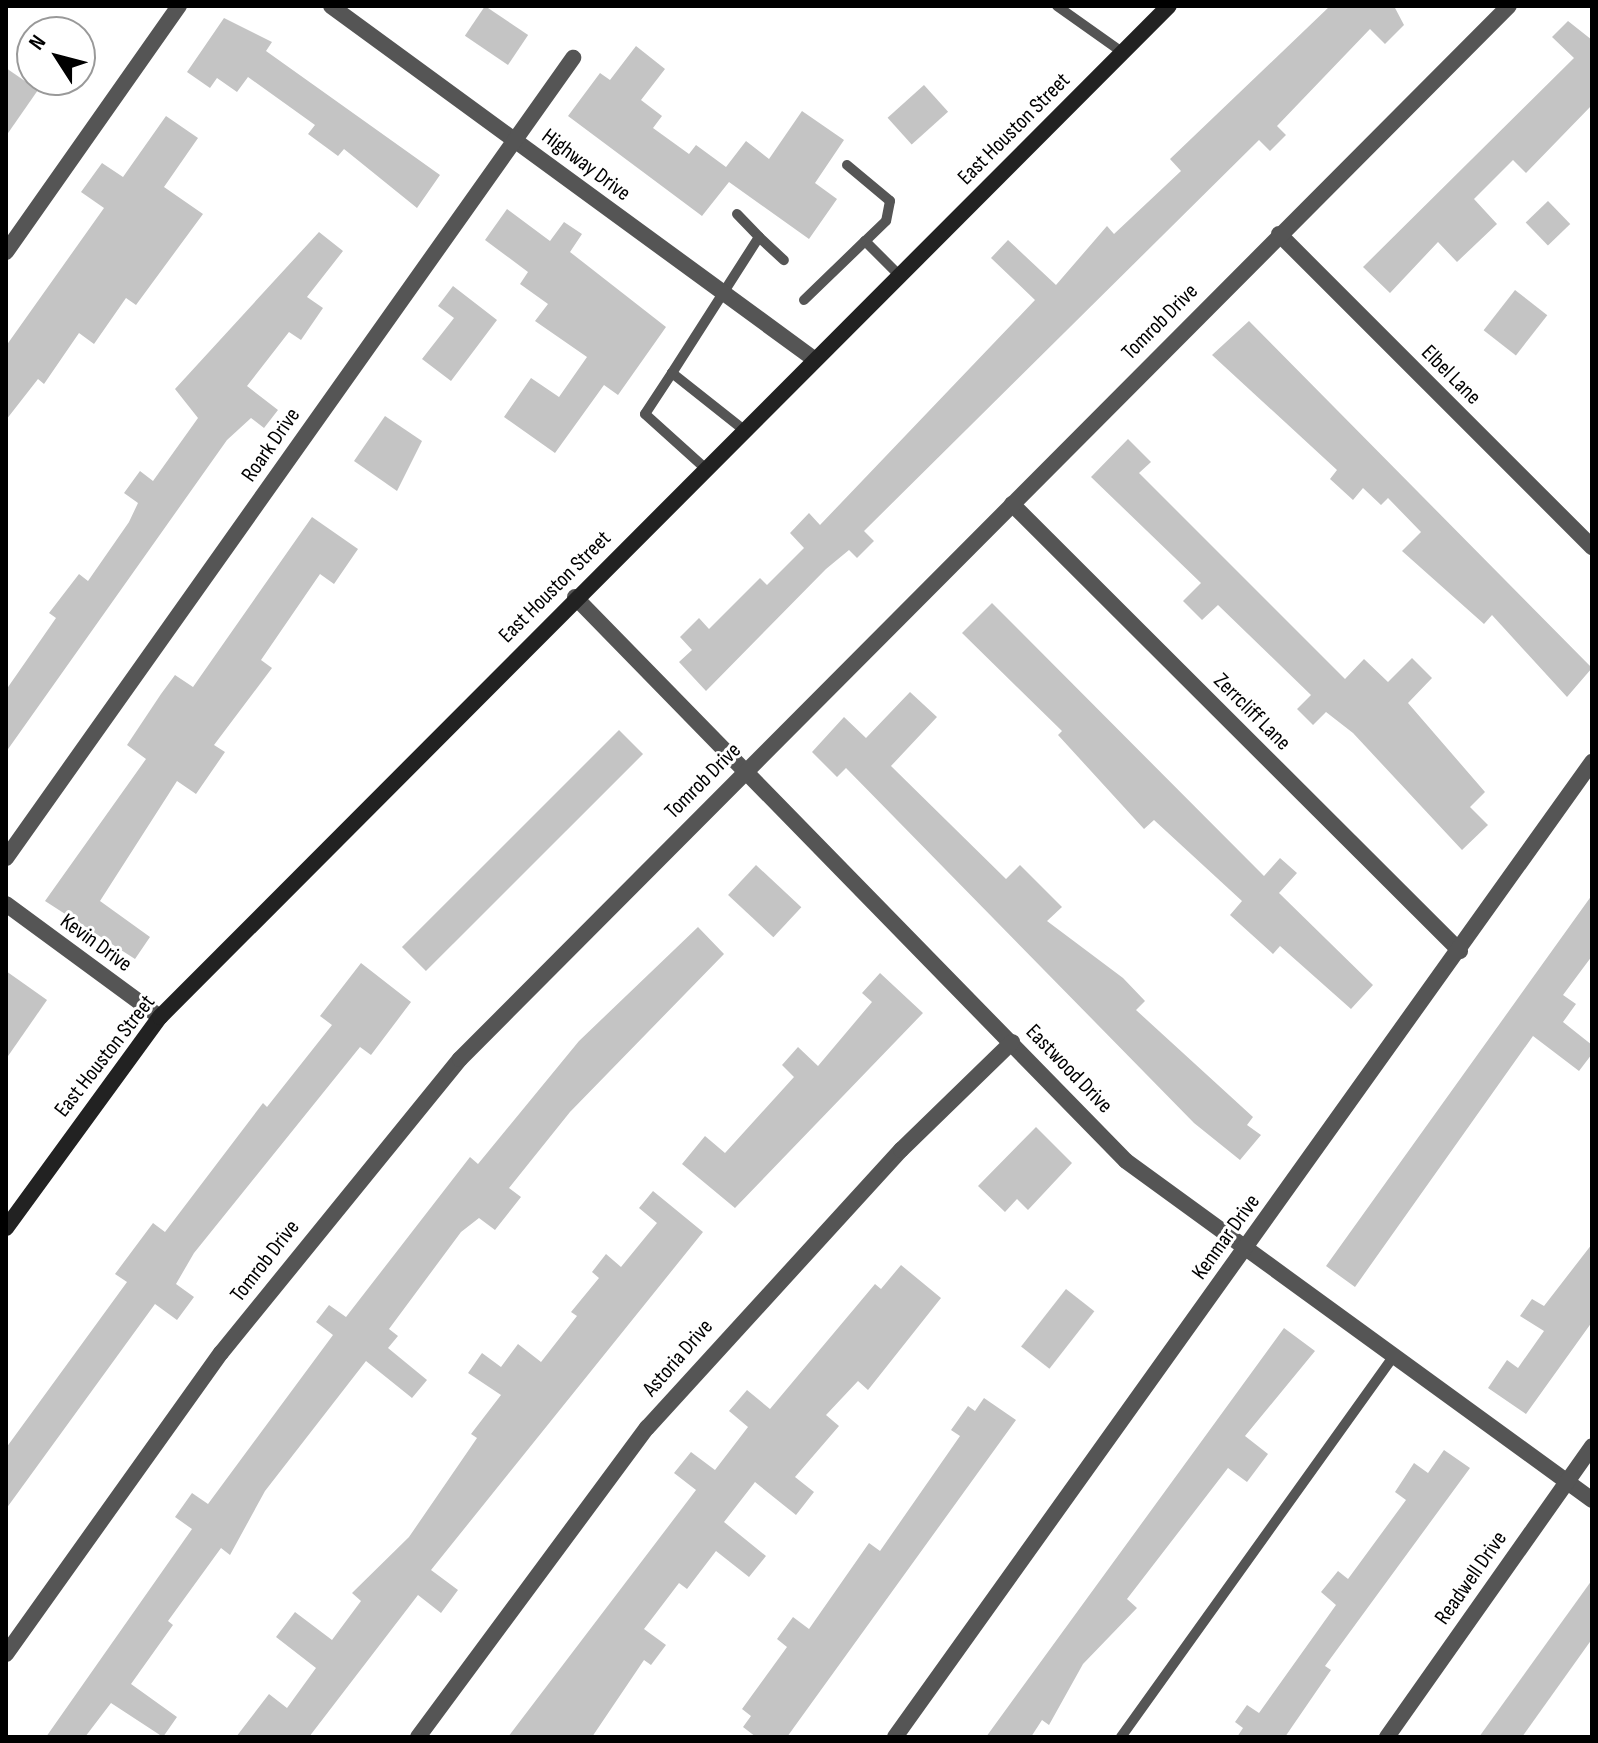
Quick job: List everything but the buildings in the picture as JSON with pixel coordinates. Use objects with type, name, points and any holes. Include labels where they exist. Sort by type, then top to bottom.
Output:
[{"type":"main road","name":"East Houston Street","points":[[6,1228],[160,1017],[575,597],[1169,6]]},
{"type":"street","points":[[6,252],[179,6]]},
{"type":"street","name":"Highway Drive","points":[[331,6],[814,359]]},
{"type":"street","name":"Tomrob Drive","points":[[6,1654],[221,1353],[409,1115],[746,769],[1509,6]]},
{"type":"street","name":"Roark Drive","points":[[6,858],[573,58]]},
{"type":"street","name":"Elbel Lane","points":[[1279,234],[1592,547]]},
{"type":"street","name":"Zerrcliff Lane","points":[[1012,504],[1460,951]]},
{"type":"street","name":"Eastwood Drive","points":[[575,597],[1126,1161],[1592,1500]]},
{"type":"street","name":"Kenmar Drive","points":[[895,1737],[1460,951],[1592,762]]},
{"type":"street","name":"Kevin Drive","points":[[6,904],[160,1017]]},
{"type":"street","name":"Astoria Drive","points":[[418,1737],[647,1428],[848,1207],[1012,1042]]},
{"type":"street","name":"Readwell Drive","points":[[1387,1737],[1592,1446]]},
{"type":"lane","points":[[1057,6],[1071,10],[1122,52]]},
{"type":"lane","points":[[804,300],[886,221],[890,201],[847,165]]},
{"type":"lane","points":[[737,214],[784,260]]},
{"type":"lane","points":[[705,468],[645,414],[759,237]]},
{"type":"lane","points":[[865,241],[899,275]]},
{"type":"lane","points":[[672,373],[744,430]]},
{"type":"lane","points":[[1121,1737],[1393,1357]]}]
